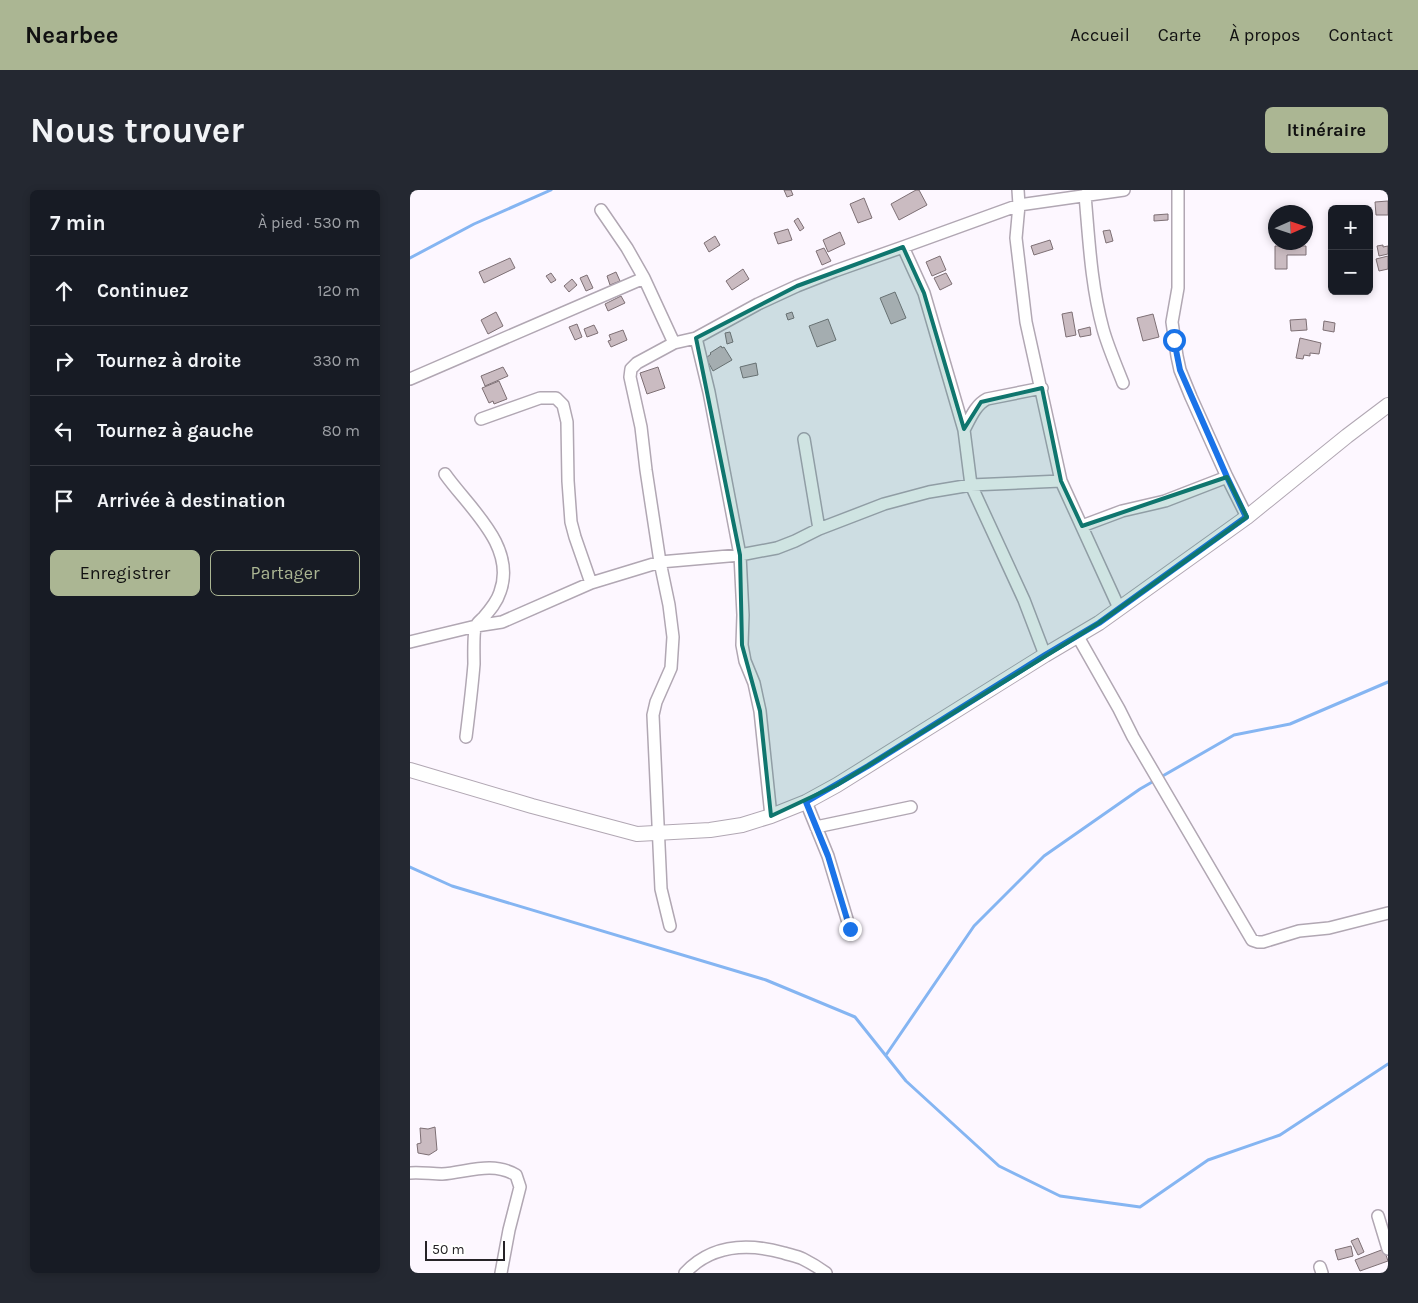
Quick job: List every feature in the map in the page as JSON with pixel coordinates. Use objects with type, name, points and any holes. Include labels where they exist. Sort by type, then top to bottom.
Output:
[{"type":"street","points":[[1018,190],[1019,205],[1016,238],[1026,322],[1061,481],[1119,608]]},
{"type":"street","points":[[670,926],[661,889],[653,715],[656,702],[671,668],[673,637],[669,605],[660,562],[641,427],[630,378],[631,369],[637,363],[674,343],[696,338],[758,304],[834,271],[1019,205],[1124,190]]},
{"type":"street","points":[[1178,190],[1178,288],[1172,322],[1180,370],[1246,517]]},
{"type":"street","points":[[1085,195],[1095,291],[1103,329],[1123,383]]},
{"type":"street","points":[[601,210],[627,248],[644,278],[674,343]]},
{"type":"street","points":[[903,247],[924,293],[964,430],[971,484],[1024,600],[1045,655]]},
{"type":"street","points":[[410,380],[644,278]]},
{"type":"street","points":[[696,338],[740,556],[743,615],[742,645],[745,661],[754,683],[760,711],[771,816]]},
{"type":"street","points":[[964,430],[981,402],[987,399],[1042,388]]},
{"type":"street","points":[[481,419],[540,398],[556,398],[563,405],[567,422],[568,481],[572,522],[575,537],[591,583]]},
{"type":"street","points":[[410,770],[532,806],[638,834],[710,830],[742,825],[771,816],[806,802],[868,766],[1099,623],[1246,517],[1388,405]]},
{"type":"street","points":[[804,440],[819,529]]},
{"type":"street","points":[[445,474],[486,525],[502,562],[504,572],[504,582],[499,595],[490,610],[476,626],[466,737]]},
{"type":"street","points":[[1082,526],[1117,513],[1165,501],[1227,477]]},
{"type":"street","points":[[410,642],[476,626],[502,622],[591,583],[660,562],[740,556],[777,548],[819,529],[884,504],[929,492],[971,484],[1061,481]]},
{"type":"street","points":[[1077,635],[1133,737],[1252,940],[1264,942],[1299,931],[1329,928],[1388,913]]},
{"type":"street","points":[[806,802],[828,856],[850,929]]},
{"type":"street","points":[[816,827],[911,807]]},
{"type":"street","points":[[410,1172],[440,1174],[482,1167],[507,1170],[516,1175],[520,1187],[501,1273]]},
{"type":"street","points":[[1378,1216],[1388,1249]]},
{"type":"street","points":[[685,1273],[694,1264],[714,1253],[749,1246],[768,1249],[802,1259],[826,1273]]},
{"type":"highlighted area","points":[[903,247],[924,293],[964,429],[981,402],[1042,388],[1061,481],[1082,526],[1227,477],[1247,517],[1099,623],[837,785],[771,816],[760,711],[742,645],[740,555],[696,338],[797,286]]},
{"type":"building","points":[[784,190],[791,190],[793,195],[787,197]]},
{"type":"building","points":[[919,190],[927,205],[899,220],[891,204]]},
{"type":"building","points":[[864,198],[872,218],[858,223],[850,204]]},
{"type":"building","points":[[1388,201],[1388,215],[1376,215],[1375,202]]},
{"type":"building","points":[[1168,214],[1168,220],[1154,221],[1154,215]]},
{"type":"building","points":[[798,218],[804,228],[800,231],[794,221]]},
{"type":"building","points":[[788,229],[792,240],[778,244],[774,233]]},
{"type":"building","points":[[1110,230],[1113,241],[1106,243],[1103,231]]},
{"type":"building","points":[[840,232],[845,244],[828,252],[823,240]]},
{"type":"building","points":[[715,236],[720,245],[709,252],[704,243]]},
{"type":"building","points":[[1050,240],[1053,249],[1034,255],[1031,246]]},
{"type":"building","points":[[1383,245],[1383,247],[1388,246],[1388,254],[1379,256],[1377,246]]},
{"type":"building","points":[[824,248],[831,261],[822,265],[816,251]]},
{"type":"building","points":[[1275,250],[1306,250],[1306,255],[1287,255],[1287,269],[1275,269]]},
{"type":"building","points":[[940,256],[946,270],[932,276],[926,262]]},
{"type":"building","points":[[1388,256],[1388,269],[1379,271],[1376,259]]},
{"type":"building","points":[[510,258],[515,268],[484,283],[479,272]]},
{"type":"building","points":[[743,269],[749,279],[732,290],[726,281]]},
{"type":"building","points":[[616,272],[620,281],[610,285],[607,276]]},
{"type":"building","points":[[551,273],[556,280],[551,283],[546,276]]},
{"type":"building","points":[[946,273],[952,284],[940,290],[934,278]]},
{"type":"building","points":[[587,275],[593,288],[586,291],[580,278]]},
{"type":"building","points":[[572,279],[577,285],[569,292],[564,286]]},
{"type":"building","points":[[895,292],[906,318],[891,324],[880,298]]},
{"type":"building","points":[[621,296],[625,303],[608,311],[605,304]]},
{"type":"building","points":[[496,312],[503,326],[488,334],[481,320]]},
{"type":"building","points":[[792,312],[794,318],[788,320],[786,314]]},
{"type":"building","points":[[1072,312],[1076,335],[1066,337],[1062,314]]},
{"type":"building","points":[[1153,314],[1159,337],[1143,341],[1137,318]]},
{"type":"building","points":[[828,319],[836,340],[817,347],[809,326]]},
{"type":"building","points":[[1306,319],[1307,330],[1291,331],[1290,320]]},
{"type":"building","points":[[1324,321],[1335,323],[1334,332],[1323,330]]},
{"type":"building","points":[[577,324],[582,337],[575,340],[569,327]]},
{"type":"building","points":[[594,325],[598,333],[587,337],[584,329]]},
{"type":"building","points":[[1090,327],[1091,335],[1080,337],[1078,330]]},
{"type":"building","points":[[623,330],[627,340],[611,347],[608,341],[611,340],[609,335]]},
{"type":"building","points":[[730,332],[733,342],[727,344],[725,333]]},
{"type":"building","points":[[1300,338],[1321,343],[1319,354],[1310,353],[1310,356],[1304,355],[1303,359],[1296,358]]},
{"type":"building","points":[[721,346],[722,348],[724,347],[732,360],[713,371],[706,358]]},
{"type":"building","points":[[756,363],[758,375],[743,378],[740,367]]},
{"type":"building","points":[[503,367],[508,376],[485,386],[481,376]]},
{"type":"building","points":[[658,367],[665,388],[647,394],[640,373]]},
{"type":"building","points":[[499,381],[507,399],[494,404],[493,401],[489,403],[482,388]]},
{"type":"building","points":[[435,1127],[437,1150],[429,1155],[418,1153],[417,1144],[421,1143],[420,1128],[428,1129]]},
{"type":"building","points":[[1358,1238],[1364,1252],[1358,1255],[1351,1241]]},
{"type":"building","points":[[1351,1246],[1353,1256],[1338,1260],[1335,1250]]},
{"type":"building","points":[[1384,1249],[1388,1261],[1360,1271],[1355,1260]]},
{"type":"waterway","points":[[410,258],[474,224],[551,190]]},
{"type":"waterway","points":[[886,1055],[974,926],[1044,856],[1140,789],[1234,735],[1290,724],[1388,682]]},
{"type":"waterway","points":[[410,867],[452,886],[766,980],[855,1017],[906,1081],[999,1166],[1060,1196],[1140,1207],[1208,1160],[1280,1135],[1388,1064]]},
{"type":"route","points":[[850,929],[828,856],[806,802],[837,785],[1099,623],[1246,517],[1180,370],[1174,340]]}]
